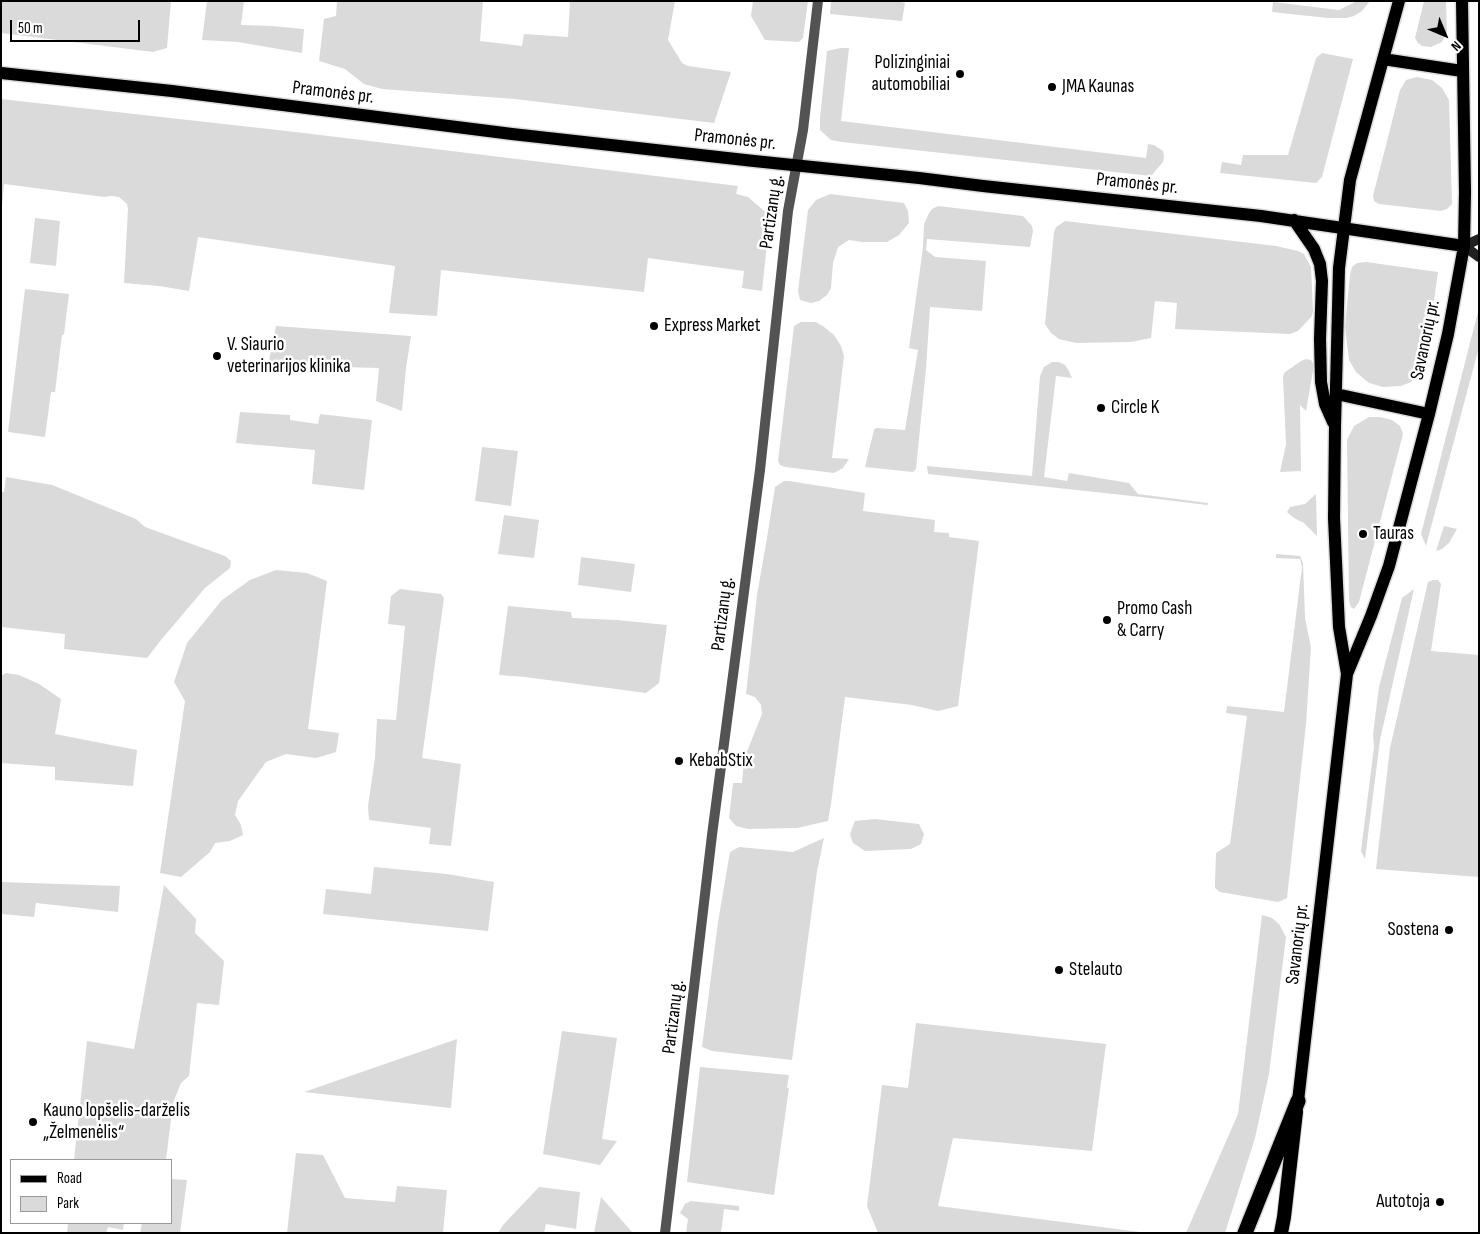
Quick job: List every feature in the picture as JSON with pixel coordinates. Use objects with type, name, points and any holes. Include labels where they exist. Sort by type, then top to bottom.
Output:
[{"type":"highway","name":"Savanorių pr.","points":[[1282,1233],[1298,1101]]},
{"type":"highway","points":[[1245,1233],[1298,1101]]},
{"type":"main road","name":"Savanorių pr.","points":[[1347,674],[1339,627],[1336,563],[1335,426],[1339,268],[1350,180],[1400,1]]},
{"type":"main road","name":"Savanorių pr.","points":[[1298,1101],[1347,674],[1390,566],[1448,334],[1464,246],[1462,1]]},
{"type":"main road","points":[[1383,59],[1462,71]]},
{"type":"main road","name":"Pramonės pr.","points":[[1,72],[172,91],[512,134],[1294,220],[1464,246]]},
{"type":"main road","points":[[1294,220],[1314,249],[1320,264],[1322,281],[1321,382],[1325,404],[1335,426]]},
{"type":"main road","points":[[1479,239],[1464,246],[1479,257]]},
{"type":"main road","points":[[1336,394],[1429,414]]},
{"type":"street","name":"Partizanų g.","points":[[665,1233],[714,818],[760,470],[788,211],[803,130],[818,1]]},
{"type":"green space","points":[[1,1],[171,1],[167,48],[153,52],[1,33]]},
{"type":"green space","points":[[207,1],[244,1],[241,25],[304,29],[302,53],[238,42],[202,40]]},
{"type":"green space","points":[[337,1],[483,1],[480,41],[522,46],[524,34],[568,37],[570,1],[675,1],[668,40],[682,63],[688,66],[731,72],[714,123],[515,99],[382,89],[364,84],[345,69],[319,61],[324,19],[336,16]]},
{"type":"green space","points":[[753,1],[808,1],[803,38],[799,42],[765,40],[751,16]]},
{"type":"green space","points":[[831,1],[895,1],[905,3],[902,21],[830,14]]},
{"type":"green space","points":[[1357,1],[1370,1],[1362,11],[1346,18],[1272,12],[1273,2],[1339,10]]},
{"type":"green space","points":[[1424,1],[1446,1],[1447,32],[1442,42],[1431,47],[1422,46],[1415,38]]},
{"type":"green space","points":[[849,48],[841,121],[1146,158],[1148,144],[1154,145],[1163,151],[1163,162],[1151,176],[831,140],[820,130],[827,51]]},
{"type":"green space","points":[[1322,53],[1353,59],[1322,177],[1316,183],[1220,173],[1222,162],[1241,165],[1243,155],[1288,155],[1316,58]]},
{"type":"green space","points":[[1417,77],[1432,80],[1442,88],[1449,100],[1452,204],[1447,209],[1441,211],[1379,204],[1374,201],[1373,196],[1400,90],[1406,80]]},
{"type":"green space","points":[[1,99],[304,133],[738,186],[736,194],[748,197],[770,216],[762,291],[742,288],[744,271],[648,258],[644,292],[441,270],[437,316],[389,313],[395,266],[198,237],[189,291],[124,283],[128,209],[127,204],[119,197],[104,197],[4,184],[1,219]]},
{"type":"green space","points":[[830,194],[904,203],[908,211],[909,223],[899,235],[887,242],[849,240],[838,247],[833,263],[831,288],[827,295],[819,301],[811,303],[800,300],[798,291],[808,210],[816,200]]},
{"type":"green space","points":[[938,206],[1023,216],[1032,226],[1030,247],[927,239],[926,250],[935,257],[986,261],[982,311],[930,307],[916,469],[913,472],[865,467],[876,428],[905,430],[918,350],[909,348],[923,248],[924,224],[932,209]]},
{"type":"green space","points":[[35,218],[60,221],[56,266],[30,263]]},
{"type":"green space","points":[[1065,221],[1276,246],[1298,251],[1304,254],[1311,267],[1312,316],[1298,331],[1290,334],[1175,329],[1177,303],[1155,301],[1151,338],[1131,342],[1076,343],[1059,339],[1051,333],[1045,324],[1054,232],[1056,227]]},
{"type":"green space","points":[[1366,262],[1438,272],[1429,336],[1419,375],[1411,382],[1401,386],[1383,387],[1369,383],[1356,372],[1349,360],[1345,327],[1350,275],[1352,267],[1357,263]]},
{"type":"green space","points":[[25,289],[69,294],[55,392],[51,392],[45,437],[8,432]]},
{"type":"green space","points":[[1479,308],[1479,347],[1426,546],[1421,534]]},
{"type":"green space","points":[[801,322],[816,322],[824,327],[834,335],[841,346],[844,356],[832,458],[849,459],[843,468],[834,473],[785,467],[780,465],[778,461],[794,326]]},
{"type":"green space","points":[[276,326],[411,336],[402,411],[376,401],[379,368],[268,365]]},
{"type":"green space","points":[[1306,359],[1311,360],[1314,365],[1306,411],[1300,405],[1301,471],[1280,472],[1286,444],[1283,377],[1284,373]]},
{"type":"green space","points":[[1052,362],[1059,362],[1065,365],[1072,378],[1056,376],[1044,477],[1067,481],[1069,473],[1129,483],[1138,494],[1208,504],[928,474],[927,466],[1032,476],[1040,376],[1044,367]]},
{"type":"green space","points":[[240,412],[290,415],[290,420],[318,424],[320,414],[372,420],[364,490],[312,484],[315,450],[236,443]]},
{"type":"green space","points":[[1369,417],[1392,420],[1400,426],[1403,434],[1359,602],[1354,609],[1349,601],[1347,440],[1354,426]]},
{"type":"green space","points":[[482,447],[518,451],[511,506],[475,501]]},
{"type":"green space","points":[[6,477],[52,485],[136,519],[145,527],[225,556],[231,561],[230,568],[205,588],[147,658],[64,649],[65,634],[1,627],[1,492],[4,492]]},
{"type":"green space","points":[[784,481],[865,493],[863,511],[935,520],[934,532],[949,533],[949,537],[979,541],[958,706],[938,711],[912,705],[845,697],[828,821],[797,828],[748,829],[736,826],[729,818],[733,783],[742,783],[744,759],[762,714],[761,705],[755,697],[746,694],[757,595],[775,487]]},
{"type":"green space","points":[[1316,494],[1317,536],[1304,523],[1287,512],[1290,507],[1305,504]]},
{"type":"green space","points":[[504,515],[539,520],[534,558],[498,554]]},
{"type":"green space","points":[[1444,526],[1457,529],[1449,543],[1436,551]]},
{"type":"green space","points":[[1276,554],[1300,556],[1303,563],[1305,618],[1311,647],[1306,724],[1287,898],[1278,902],[1220,892],[1215,888],[1216,853],[1230,844],[1247,716],[1226,713],[1227,706],[1284,712],[1302,567],[1300,559],[1276,558]]},
{"type":"green space","points":[[581,557],[635,564],[631,592],[578,585]]},
{"type":"green space","points":[[276,570],[307,573],[327,581],[308,729],[339,733],[336,752],[316,758],[286,754],[266,762],[238,801],[235,815],[241,825],[243,835],[230,841],[215,843],[210,852],[181,877],[160,873],[185,701],[174,682],[187,643],[222,600],[250,580]]},
{"type":"green space","points":[[1438,580],[1441,584],[1431,651],[1479,655],[1479,877],[1376,869],[1390,748],[1428,582]]},
{"type":"green space","points":[[400,589],[441,594],[444,598],[422,758],[461,764],[451,846],[429,844],[431,828],[369,820],[368,806],[375,758],[377,719],[396,720],[405,626],[388,624],[391,596]]},
{"type":"green space","points":[[1414,589],[1380,740],[1365,859],[1361,851],[1374,747],[1373,734],[1379,687],[1402,598]]},
{"type":"green space","points":[[508,606],[571,612],[572,618],[667,625],[659,683],[646,693],[499,675]]},
{"type":"green space","points":[[6,673],[19,675],[39,684],[61,699],[55,734],[137,750],[133,786],[55,780],[55,767],[1,763],[1,676]]},
{"type":"green space","points":[[875,819],[919,824],[924,834],[921,844],[911,849],[865,851],[853,843],[850,834],[855,821]]},
{"type":"green space","points":[[824,838],[817,871],[792,1060],[712,1051],[702,1047],[718,922],[730,852],[739,847],[793,852]]},
{"type":"green space","points":[[374,867],[447,874],[494,882],[488,931],[323,914],[326,889],[371,894]]},
{"type":"green space","points":[[1,882],[120,886],[118,912],[36,903],[34,917],[1,914]]},
{"type":"green space","points":[[164,885],[196,919],[195,933],[224,961],[219,1005],[197,1003],[189,1076],[181,1083],[173,1103],[166,1159],[74,1159],[87,1041],[134,1049]]},
{"type":"green space","points":[[1262,915],[1272,918],[1279,924],[1286,937],[1269,1074],[1255,1138],[1225,1233],[1186,1233],[1238,1114]]},
{"type":"green space","points":[[916,1023],[1106,1044],[1092,1151],[953,1138],[938,1206],[1148,1233],[878,1233],[867,1206],[882,1085],[908,1088]]},
{"type":"green space","points":[[562,1031],[617,1038],[602,1139],[617,1141],[600,1165],[543,1154]]},
{"type":"green space","points":[[457,1039],[451,1108],[304,1092]]},
{"type":"green space","points":[[700,1067],[789,1075],[787,1088],[789,1088],[774,1195],[687,1182]]},
{"type":"green space","points":[[296,1153],[323,1155],[345,1198],[395,1202],[397,1186],[447,1190],[443,1233],[287,1233]]},
{"type":"green space","points":[[172,1179],[187,1180],[180,1233],[140,1233],[142,1224],[172,1224]]},
{"type":"green space","points":[[539,1187],[580,1192],[576,1229],[546,1224],[544,1233],[498,1233],[503,1225]]},
{"type":"green space","points":[[601,1197],[633,1233],[594,1233]]},
{"type":"green space","points":[[691,1201],[739,1206],[739,1211],[724,1209],[721,1233],[686,1233],[688,1219],[680,1213],[685,1204]]},
{"type":"green space","points":[[68,1224],[124,1224],[123,1230],[108,1227],[106,1233],[67,1233]]},
{"type":"place","name":"Polizinginiai automobiliai","points":[[960,74]]},
{"type":"place","name":"JMA Kaunas","points":[[1052,87]]},
{"type":"place","name":"Express Market","points":[[654,326]]},
{"type":"place","name":"V. Siaurio veterinarijos klinika","points":[[217,356]]},
{"type":"place","name":"Circle K","points":[[1101,408]]},
{"type":"place","name":"Tauras","points":[[1363,534]]},
{"type":"place","name":"Promo Cash & Carry","points":[[1107,620]]},
{"type":"place","name":"KebabStix","points":[[679,761]]},
{"type":"place","name":"Sostena","points":[[1449,930]]},
{"type":"place","name":"Stelauto","points":[[1059,970]]},
{"type":"place","name":"Kauno lopšelis-darželis „Želmenėlis“","points":[[33,1122]]},
{"type":"place","name":"Autotoja","points":[[1440,1202]]}]
